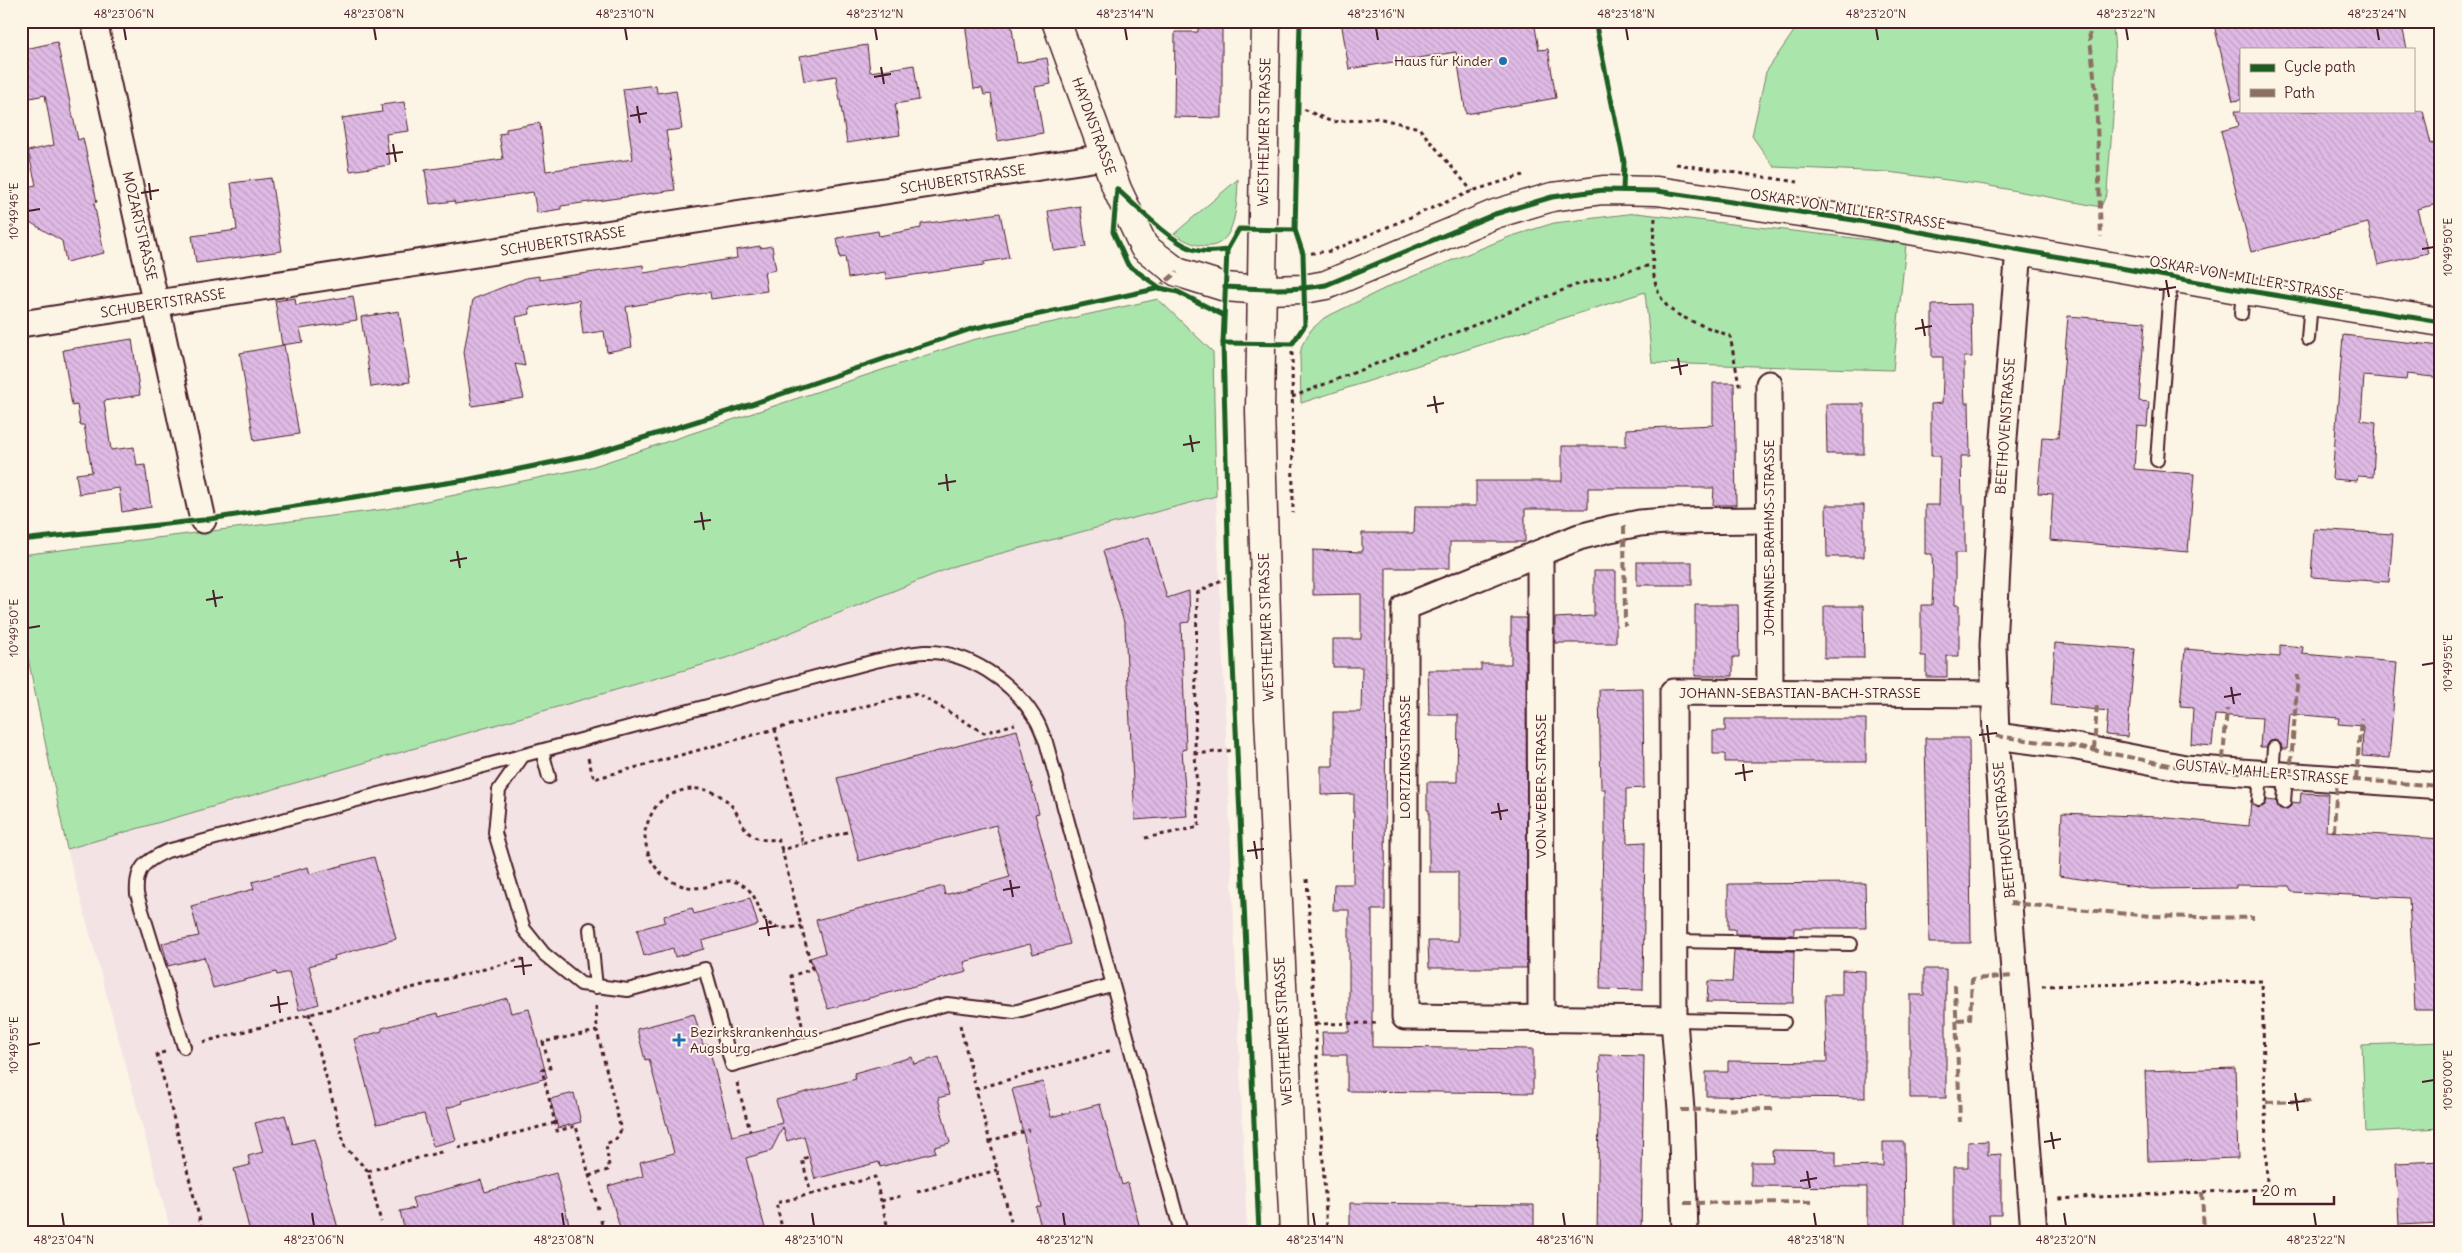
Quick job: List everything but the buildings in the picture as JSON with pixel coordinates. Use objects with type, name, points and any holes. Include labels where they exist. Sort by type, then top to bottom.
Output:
[{"type":"street","name":"MOZARTSTRASSE","points":[[94,21],[157,304],[202,520]]},
{"type":"street","name":"HAYDNSTRASSE","points":[[1056,21],[1116,189],[1144,247],[1176,272],[1225,287],[1262,290]]},
{"type":"street","name":"WESTHEIMER STRASSE","points":[[1266,21],[1260,411],[1269,717],[1294,1232]]},
{"type":"street","name":"SCHUBERTSTRASSE","points":[[21,324],[1105,157]]},
{"type":"street","name":"OSKAR-VON-MILLER-STRASSE","points":[[1262,290],[1304,289],[1326,285],[1495,214],[1552,197],[1603,190],[1657,191],[1854,220],[2171,276],[2242,302],[2310,301],[2441,322]]},
{"type":"street","name":"BEETHOVENSTRASSE","points":[[2019,249],[2003,451],[1993,645],[1996,736],[2034,1232]]},
{"type":"street","name":"JOHANNES-BRAHMS-STRASSE","points":[[1769,384],[1770,693]]},
{"type":"street","name":"LORTZINGSTRASSE","points":[[1405,1017],[1405,607],[1579,537],[1640,523],[1770,520]]},
{"type":"street","name":"VON-WEBER-STRASSE","points":[[1540,553],[1541,1018]]},
{"type":"street","name":"JOHANN-SEBASTIAN-BACH-STRASSE","points":[[1685,1232],[1681,1110],[1674,1020],[1673,692],[1995,694]]},
{"type":"street","name":"GUSTAV-MAHLER-STRASSE","points":[[1996,736],[2072,746],[2185,768],[2441,786]]},
{"type":"street","points":[[1405,1017],[1674,1020]]},
{"type":"lane","points":[[2157,460],[2171,276]]},
{"type":"lane","points":[[2308,340],[2310,301]]},
{"type":"lane","points":[[184,1047],[138,894],[136,881],[141,868],[150,859],[167,851],[884,659],[925,652],[946,655],[974,664],[1002,681],[1019,696],[1036,719],[1048,752],[1111,985],[1181,1232]]},
{"type":"lane","points":[[2274,748],[2273,774],[2284,802]]},
{"type":"lane","points":[[542,751],[549,777]]},
{"type":"lane","points":[[522,757],[499,790],[495,833],[524,929],[544,954],[581,984],[628,990],[705,969],[732,1065],[947,1004],[1014,1012],[1111,985]]},
{"type":"lane","points":[[2259,800],[2273,774]]},
{"type":"lane","points":[[590,929],[596,987]]},
{"type":"lane","points":[[1675,941],[1851,944]]},
{"type":"lane","points":[[1674,1020],[1784,1022]]},
{"type":"path","points":[[1297,106],[1332,122],[1378,118],[1419,128],[1472,191]]},
{"type":"path","points":[[1657,191],[1651,265],[1659,294],[1675,313],[1730,336],[1739,384],[1769,384]]},
{"type":"path","points":[[1292,397],[1576,285],[1651,265]]},
{"type":"path","points":[[1292,344],[1293,520]]},
{"type":"path","points":[[1145,838],[1199,826],[1195,754],[1197,593],[1229,576]]},
{"type":"path","points":[[583,740],[594,779],[775,729],[917,693],[984,733],[1016,724]]},
{"type":"path","points":[[775,729],[803,844]]},
{"type":"path","points":[[1195,754],[1236,750]]},
{"type":"path","points":[[801,926],[789,928],[773,927],[760,914],[751,893],[739,882],[727,880],[703,887],[677,884],[656,869],[649,856],[645,830],[654,809],[661,800],[683,789],[708,790],[720,794],[729,802],[746,831],[752,836],[764,840],[778,838],[782,850],[801,926],[812,970],[792,976],[806,1043]]},
{"type":"path","points":[[782,850],[851,831]]},
{"type":"path","points":[[1306,876],[1327,1232]]},
{"type":"path","points":[[203,1232],[157,1054],[309,1013],[544,954]]},
{"type":"path","points":[[2016,987],[2262,981],[2267,1189],[2032,1200]]},
{"type":"path","points":[[589,1176],[608,1170],[606,1144],[616,1139],[621,1130],[597,1031],[596,987]]},
{"type":"path","points":[[955,1005],[1013,1229]]},
{"type":"path","points":[[309,1013],[345,1147],[368,1171],[381,1222]]},
{"type":"path","points":[[1316,1024],[1394,1023],[1405,1017]]},
{"type":"path","points":[[597,1031],[543,1042],[550,1068],[542,1070],[558,1131],[576,1126],[598,1209]]},
{"type":"path","points":[[976,1089],[1115,1049],[1112,1041]]},
{"type":"path","points":[[732,1065],[750,1131]]},
{"type":"path","points":[[458,1148],[555,1123]]},
{"type":"path","points":[[989,1142],[1028,1130]]},
{"type":"path","points":[[368,1171],[445,1151]]},
{"type":"path","points":[[809,1157],[802,1159],[811,1194]]},
{"type":"path","points":[[917,1192],[997,1170]]},
{"type":"path","points":[[783,1232],[776,1204],[875,1177],[889,1232]]},
{"type":"path","points":[[881,1201],[901,1196]]},
{"type":"path","points":[[600,1220],[603,1232]]},
{"type":"shaded area","name":"Bezirkskrankenhaus Augsburg","points":[[1216,496],[1247,1232],[171,1232],[67,849],[733,656],[957,565]]},
{"type":"green space","points":[[1801,21],[2112,21],[2115,62],[2114,106],[2107,193],[2101,207],[1985,185],[1888,172],[1774,167],[1752,136],[1766,72]]},
{"type":"green space","points":[[1238,179],[1232,226],[1226,237],[1218,244],[1207,246],[1192,243],[1174,234]]},
{"type":"green space","points":[[1636,213],[1906,244],[1893,370],[1652,363],[1645,292],[1301,403],[1300,355],[1302,345],[1311,330],[1324,318],[1394,284],[1509,237],[1554,223]]},
{"type":"green space","points":[[1158,299],[1213,352],[1216,496],[957,565],[733,656],[67,849],[21,624],[21,555],[387,509],[591,467],[972,340]]},
{"type":"green space","points":[[2441,1042],[2441,1128],[2366,1132],[2362,1045]]},
{"type":"marked path","points":[[2088,21],[2096,93],[2101,237]]},
{"type":"marked path","points":[[1158,288],[1177,272]]},
{"type":"marked path","points":[[1624,526],[1625,626]]},
{"type":"marked path","points":[[2290,776],[2298,675]]},
{"type":"marked path","points":[[2094,750],[2097,704]]},
{"type":"marked path","points":[[2222,771],[2227,709]]},
{"type":"marked path","points":[[2356,780],[2361,719]]},
{"type":"marked path","points":[[1996,736],[2072,746],[2185,768],[2441,786]]},
{"type":"marked path","points":[[2334,831],[2337,779]]},
{"type":"marked path","points":[[2010,903],[2151,916],[2254,918]]},
{"type":"marked path","points":[[1957,1020],[1970,1019],[1972,979],[2015,976]]},
{"type":"marked path","points":[[1955,985],[1960,1122]]},
{"type":"marked path","points":[[2266,1102],[2312,1101]]},
{"type":"marked path","points":[[1681,1110],[1774,1109]]},
{"type":"marked path","points":[[2202,1192],[2204,1232]]},
{"type":"marked path","points":[[1684,1203],[1813,1202]]},
{"type":"cycle path","points":[[1223,343],[1292,344],[1305,325],[1303,254],[1295,230],[1300,21]]},
{"type":"cycle path","points":[[1595,21],[1624,162],[1623,190]]},
{"type":"cycle path","points":[[1117,189],[1113,232],[1128,265],[1160,288],[1178,292],[1223,315]]},
{"type":"cycle path","points":[[1117,189],[1153,222],[1183,245],[1200,251],[1227,250]]},
{"type":"cycle path","points":[[1225,287],[1288,289],[1326,285],[1495,214],[1552,197],[1603,190],[1657,191],[1854,220],[2243,290],[2441,322]]},
{"type":"cycle path","points":[[1259,1232],[1229,576],[1223,343],[1227,250],[1239,229],[1295,230]]},
{"type":"cycle path","points":[[21,540],[203,520],[466,480],[588,455],[749,405],[971,329],[1160,288]]},
{"type":"place","name":"Haus für Kinder","points":[[1503,61]]},
{"type":"place","name":"Bezirkskrankenhaus Augsburg","points":[[679,1040]]}]
